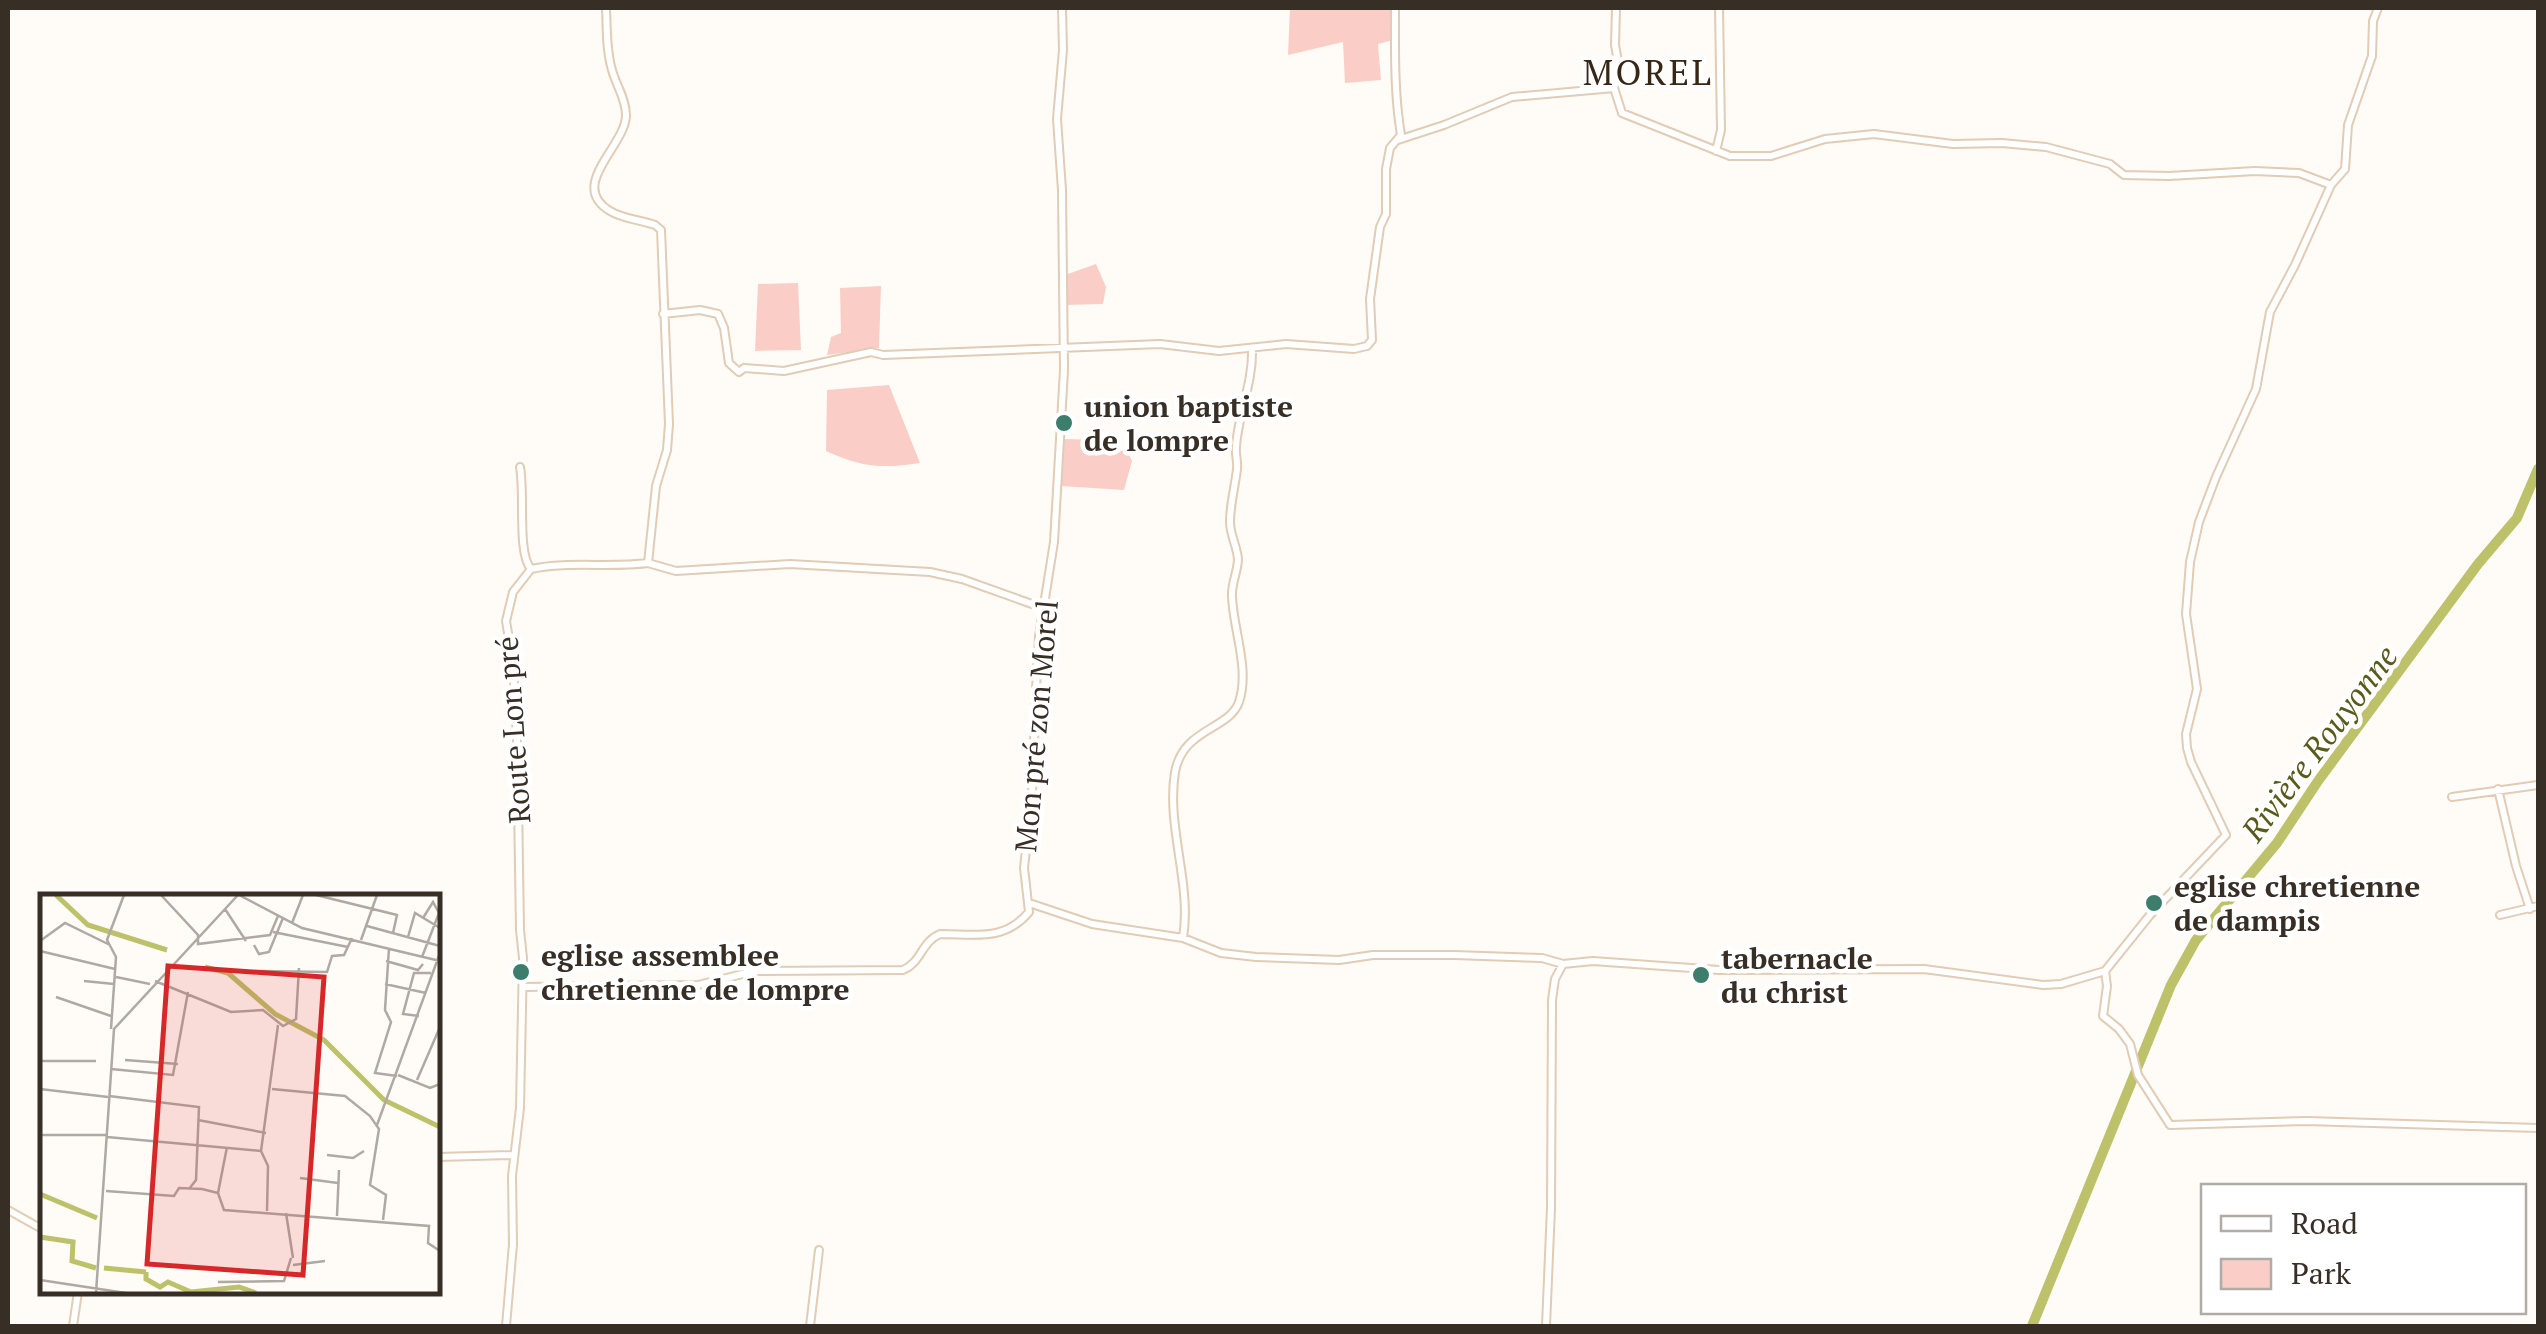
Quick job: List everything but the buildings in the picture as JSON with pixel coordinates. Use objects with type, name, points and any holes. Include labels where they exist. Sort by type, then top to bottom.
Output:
[{"type":"street","points":[[606,8],[610,65],[626,117],[620,139],[599,165],[596,192],[599,202],[608,210],[661,230],[668,437],[656,486],[648,563]]},
{"type":"street","name":"Mon pré zon Morel","points":[[1029,903],[1025,850],[1043,608],[1060,464],[1065,346],[1057,119],[1062,8]]},
{"type":"street","points":[[663,314],[700,310],[718,314],[724,328],[728,363],[739,372],[744,368],[784,371],[871,352],[1160,344],[1219,351],[1286,344],[1354,349],[1367,346],[1372,340],[1370,299],[1380,227],[1386,214],[1386,170],[1390,148],[1401,136],[1396,104],[1396,8]]},
{"type":"street","points":[[1616,8],[1619,67],[1614,88],[1622,113],[1730,156],[1770,156],[1825,139],[1874,134],[1953,144],[2046,147],[2110,164],[2124,175],[2300,173],[2331,185]]},
{"type":"street","points":[[1716,151],[1721,130],[1719,8]]},
{"type":"street","points":[[522,987],[698,985],[755,971],[903,970],[916,962],[924,943],[940,934],[1007,932],[1018,926],[1029,903],[1092,924],[1183,938],[1221,952],[1256,957],[1339,960],[1372,954],[1506,956],[1562,964],[1593,962],[1719,970],[1924,969],[2043,985],[2105,971],[2150,915],[2226,836],[2187,748],[2186,734],[2196,689],[2186,614],[2190,562],[2216,476],[2256,389],[2270,312],[2331,185],[2345,169],[2348,125],[2372,56],[2373,20],[2378,8]]},
{"type":"street","points":[[1397,140],[1512,97],[1614,88]]},
{"type":"street","points":[[1183,938],[1186,921],[1177,854],[1175,773],[1189,744],[1210,726],[1228,718],[1238,704],[1241,689],[1232,594],[1238,558],[1230,525],[1238,464],[1235,450],[1252,350]]},
{"type":"street","points":[[520,467],[522,548],[525,562],[532,570],[546,566],[616,567],[648,563],[676,571],[790,564],[930,572],[962,579],[1043,608]]},
{"type":"street","name":"Route Lon pré","points":[[506,1326],[520,1108],[522,987],[517,740],[513,664],[506,621],[513,592],[532,570]]},
{"type":"street","points":[[2452,797],[2538,785]]},
{"type":"street","points":[[2498,789],[2516,866],[2534,907],[2500,916]]},
{"type":"street","points":[[1546,1326],[1552,1000],[1562,964]]},
{"type":"street","points":[[2105,971],[2104,1016],[2130,1044],[2138,1075],[2170,1125],[2307,1121],[2538,1128]]},
{"type":"street","points":[[440,1157],[514,1156]]},
{"type":"street","points":[[8,1210],[40,1227]]},
{"type":"street","points":[[810,1326],[819,1250]]},
{"type":"street","points":[[73,1326],[78,1294]]},
{"type":"green space","points":[[1290,8],[1392,8],[1393,40],[1378,44],[1381,80],[1345,83],[1343,42],[1288,55]]},
{"type":"green space","points":[[1096,264],[1106,287],[1103,304],[1065,305],[1065,275]]},
{"type":"green space","points":[[798,283],[801,350],[755,351],[758,284]]},
{"type":"green space","points":[[881,286],[879,348],[827,355],[831,337],[841,333],[840,288]]},
{"type":"green space","points":[[889,385],[920,463],[871,465],[826,451],[827,390]]},
{"type":"green space","points":[[1062,439],[1109,440],[1109,456],[1126,449],[1132,461],[1124,490],[1061,486]]},
{"type":"waterway","name":"Rivière Rouyonne","points":[[2032,1326],[2171,985],[2196,940],[2277,843],[2478,564],[2517,518],[2538,469]]},
{"type":"place","name":"union baptiste de lompre","points":[[1064,423]]},
{"type":"place","name":"eglise chretienne de dampis","points":[[2154,903]]},
{"type":"place","name":"eglise assemblee chretienne de lompre","points":[[521,972]]},
{"type":"place","name":"tabernacle du christ","points":[[1701,975]]},
{"type":"district","name":"MOREL","points":[[1648,72]]}]
